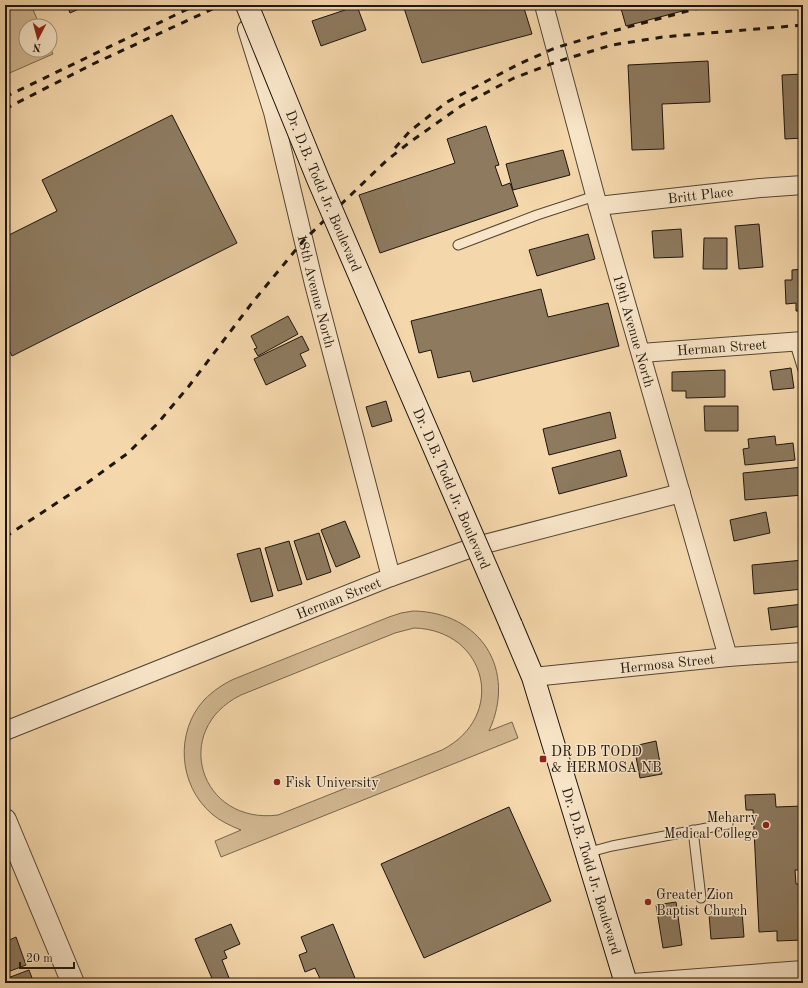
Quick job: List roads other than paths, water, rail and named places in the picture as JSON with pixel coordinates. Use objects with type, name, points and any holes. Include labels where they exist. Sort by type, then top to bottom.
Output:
[{"type":"main road","name":"Dr. D.B. Todd Jr. Boulevard","points":[[247,5],[322,186],[533,677],[626,983]]},
{"type":"main road","points":[[5,820],[73,983]]},
{"type":"street","name":"18th Avenue North","points":[[238,5],[242,12],[273,112],[314,284],[391,577]]},
{"type":"street","name":"19th Avenue North","points":[[544,5],[597,201],[728,656]]},
{"type":"street","name":"Britt Place","points":[[597,201],[803,185]]},
{"type":"street","name":"Herman Street","points":[[641,353],[799,341]]},
{"type":"street","name":"Herman Street","points":[[5,731],[391,577],[477,546],[681,493]]},
{"type":"street","name":"Hermosa Street","points":[[533,677],[728,656],[803,652]]},
{"type":"street","points":[[632,983],[803,970]]},
{"type":"lane","points":[[458,245],[537,215],[597,201]]},
{"type":"lane","points":[[799,341],[803,370]]},
{"type":"lane","points":[[586,853],[612,846],[728,824]]},
{"type":"lane","points":[[693,830],[701,898]]},
{"type":"railway","points":[[5,97],[196,5]]},
{"type":"railway","points":[[5,109],[93,64],[221,5]]},
{"type":"railway","points":[[395,148],[410,131],[447,102],[519,64],[555,48],[710,5]]},
{"type":"railway","points":[[5,537],[87,483],[128,453],[158,423],[189,386],[252,303],[303,241],[386,161],[461,106],[514,78],[559,61],[612,45],[663,37],[803,25]]},
{"type":"place","name":"DR DB TODD & HERMOSA NB","points":[[543,759]]},
{"type":"place","name":"Fisk University","points":[[277,782]]},
{"type":"place","name":"Meharry Medical College","points":[[766,825]]},
{"type":"place","name":"Greater Zion Baptist Church","points":[[648,902]]}]
